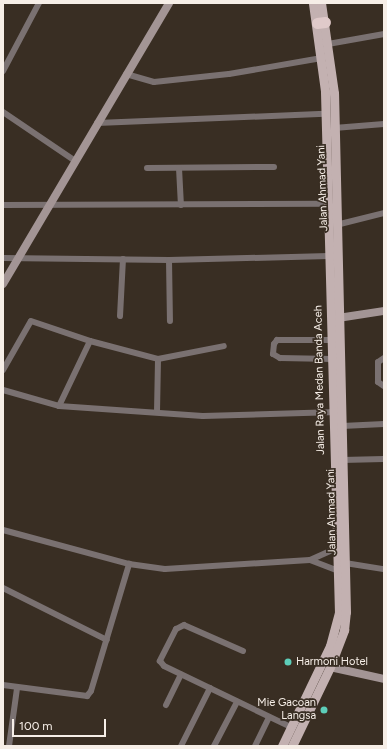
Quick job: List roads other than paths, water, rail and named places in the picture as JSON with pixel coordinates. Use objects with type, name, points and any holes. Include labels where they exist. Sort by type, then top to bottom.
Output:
[{"type":"main road","points":[[3,284],[74,160],[169,3]]},
{"type":"main road","name":"Jalan Raya Medan Banda Aceh","points":[[282,746],[334,635],[338,613],[338,412],[331,340],[326,114],[321,22],[313,3]]},
{"type":"main road","name":"Jalan Ahmad Yani","points":[[292,746],[330,667],[345,621],[342,426],[338,412],[334,93],[328,44],[321,22],[321,3]]},
{"type":"main road","points":[[338,318],[384,311]]},
{"type":"main road","points":[[330,667],[384,679]]},
{"type":"street","points":[[3,71],[39,3]]},
{"type":"street","points":[[328,44],[384,34]]},
{"type":"street","points":[[126,74],[154,82],[229,74],[322,58]]},
{"type":"street","points":[[3,112],[74,160]]},
{"type":"street","points":[[97,122],[326,114]]},
{"type":"street","points":[[334,128],[384,124]]},
{"type":"street","points":[[147,168],[274,167]]},
{"type":"street","points":[[179,168],[181,205]]},
{"type":"street","points":[[3,205],[327,204]]},
{"type":"street","points":[[336,225],[384,213]]},
{"type":"street","points":[[3,258],[17,260],[170,260],[329,256]]},
{"type":"street","points":[[120,316],[123,259]]},
{"type":"street","points":[[170,260],[170,320]]},
{"type":"street","points":[[3,370],[31,321],[90,341],[158,359],[224,346]]},
{"type":"street","points":[[331,340],[277,340],[274,344],[273,354],[280,358],[332,359]]},
{"type":"street","points":[[59,406],[90,341]]},
{"type":"street","points":[[384,358],[378,362],[378,382],[384,386]]},
{"type":"street","points":[[157,412],[158,359]]},
{"type":"street","points":[[3,390],[59,406],[225,417],[338,412]]},
{"type":"street","points":[[342,426],[384,424]]},
{"type":"street","points":[[342,460],[384,459]]},
{"type":"street","points":[[3,530],[129,564],[165,569],[310,560],[337,548]]},
{"type":"street","points":[[310,560],[338,571]]},
{"type":"street","points":[[345,563],[384,570]]},
{"type":"street","points":[[3,685],[87,696],[107,640],[129,564]]},
{"type":"street","points":[[3,588],[107,640]]},
{"type":"street","points":[[243,651],[194,627],[179,626],[160,661],[181,674],[291,727]]},
{"type":"street","points":[[166,705],[181,674]]},
{"type":"street","points":[[9,746],[17,688]]},
{"type":"street","points":[[181,746],[210,688]]},
{"type":"street","points":[[214,746],[237,702]]},
{"type":"street","points":[[254,746],[269,717]]},
{"type":"place","name":"Harmoni Hotel","points":[[288,662]]},
{"type":"place","name":"Mie Gacoan Langsa","points":[[324,710]]}]
